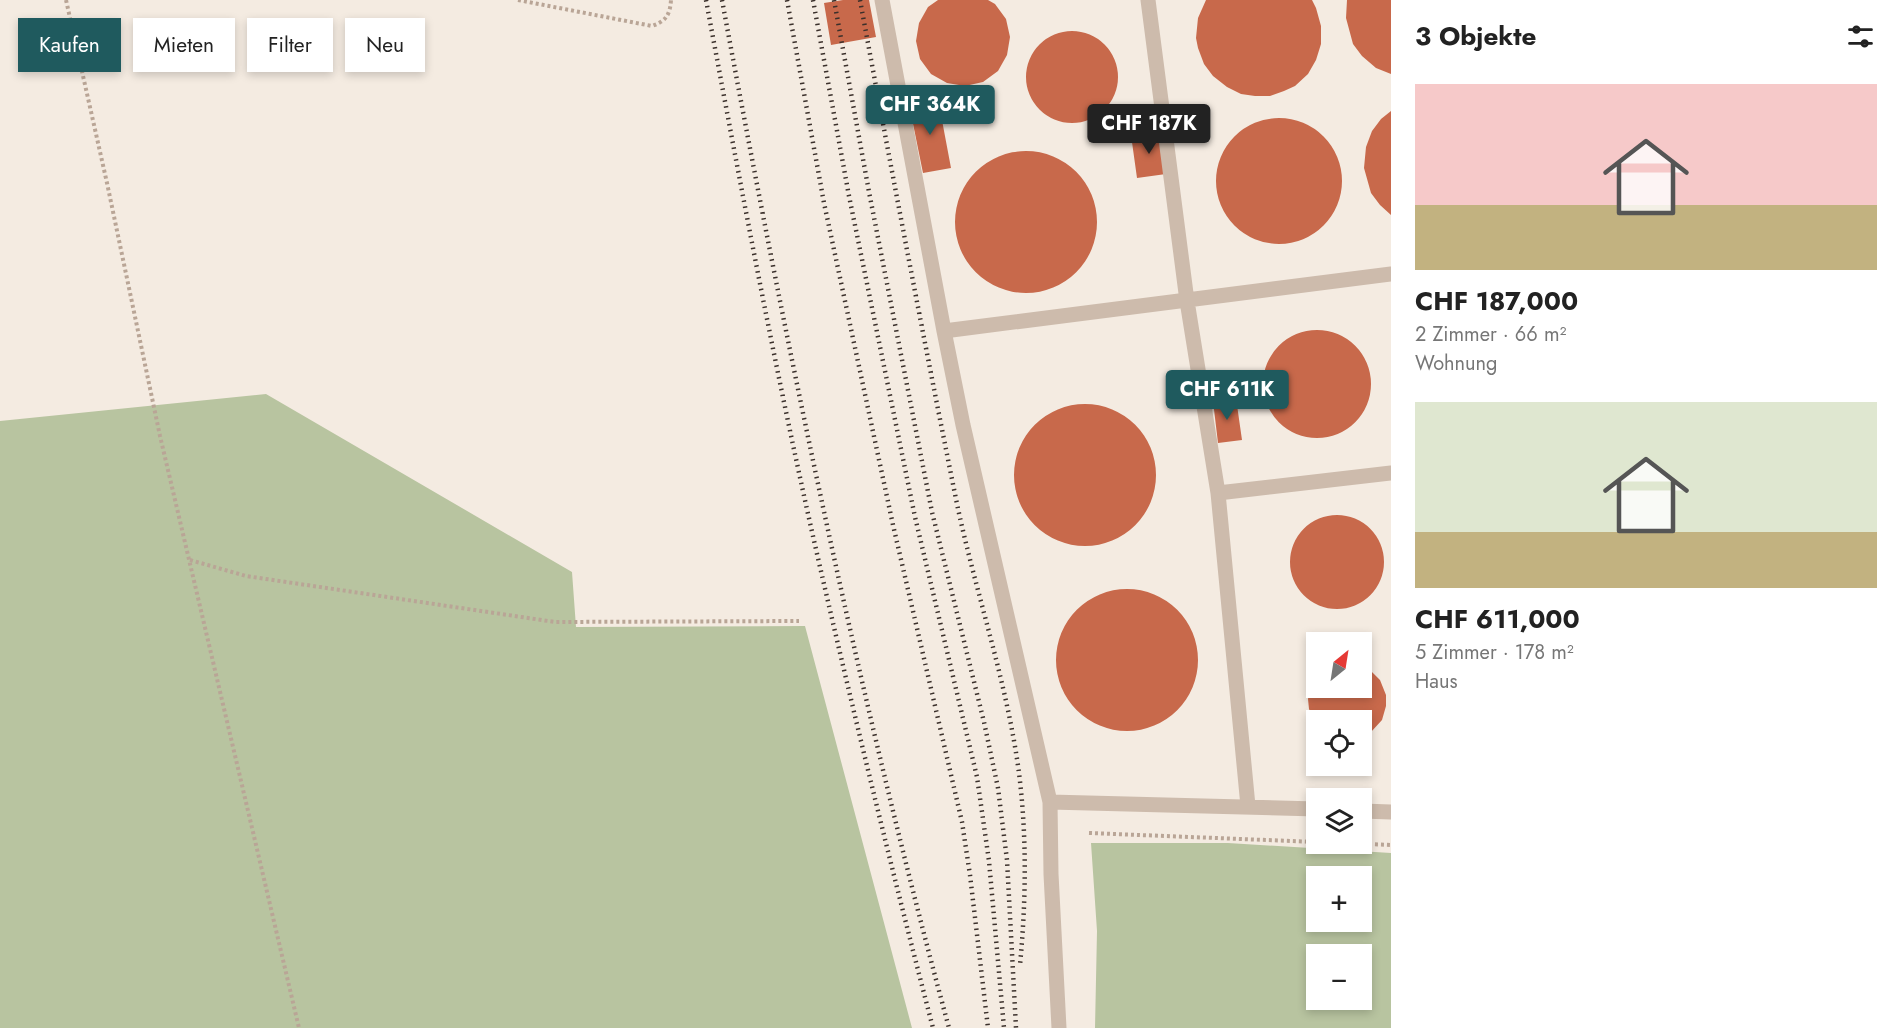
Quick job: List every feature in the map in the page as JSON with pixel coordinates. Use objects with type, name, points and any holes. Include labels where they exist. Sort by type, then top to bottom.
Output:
[{"type":"lane","points":[[882,0],[963,425],[1050,802],[1050,874],[1059,1028]]},
{"type":"lane","points":[[1148,0],[1187,301],[1218,493],[1248,806]]},
{"type":"lane","points":[[944,332],[1391,274]]},
{"type":"lane","points":[[1218,493],[1391,473]]},
{"type":"lane","points":[[1050,802],[1306,809]]},
{"type":"lane","points":[[1372,811],[1391,812]]},
{"type":"path","points":[[66,0],[158,424],[299,1028]]},
{"type":"path","points":[[518,0],[652,26],[663,22],[670,10],[671,0]]},
{"type":"path","points":[[190,560],[246,576],[555,622],[799,621]]},
{"type":"path","points":[[1089,833],[1306,842]]},
{"type":"path","points":[[1372,844],[1391,845]]},
{"type":"green space","points":[[266,394],[572,572],[576,627],[805,626],[912,1028],[0,1028],[0,421]]},
{"type":"green space","points":[[1091,843],[1228,843],[1306,848],[1306,854],[1391,853],[1391,1028],[1095,1028],[1097,931]]},
{"type":"building","points":[[869,0],[876,37],[831,45],[824,3]]},
{"type":"building","points":[[938,0],[988,0],[995,4],[1006,19],[1010,37],[1007,55],[998,71],[983,82],[965,86],[947,83],[931,74],[920,59],[916,41],[919,23],[928,7]]},
{"type":"building","points":[[1206,0],[1312,0],[1321,26],[1321,44],[1308,74],[1295,86],[1270,96],[1241,94],[1227,87],[1213,76],[1204,64],[1198,48],[1196,38],[1198,18]]},
{"type":"building","points":[[1347,0],[1391,0],[1391,74],[1376,68],[1362,56],[1353,44],[1346,18]]},
{"type":"building","points":[[1063,31],[1081,31],[1098,38],[1111,51],[1118,68],[1118,86],[1111,103],[1098,116],[1081,123],[1063,123],[1046,116],[1033,103],[1026,86],[1026,68],[1033,51],[1046,38]]},
{"type":"building","points":[[938,99],[951,168],[923,173],[909,104]]},
{"type":"building","points":[[1391,111],[1391,215],[1371,193],[1364,168],[1366,147],[1372,131]]},
{"type":"building","points":[[1279,118],[1303,123],[1323,137],[1337,157],[1342,181],[1337,205],[1323,225],[1303,239],[1279,244],[1255,239],[1235,225],[1221,205],[1216,181],[1221,157],[1235,137],[1255,123]]},
{"type":"building","points":[[1161,132],[1166,174],[1137,178],[1131,135]]},
{"type":"building","points":[[1026,151],[1053,157],[1076,172],[1091,195],[1097,222],[1091,249],[1076,272],[1053,287],[1026,293],[999,287],[976,272],[961,249],[955,222],[961,195],[976,172],[999,157]]},
{"type":"building","points":[[1317,330],[1338,334],[1355,346],[1367,363],[1371,384],[1367,405],[1355,422],[1338,434],[1317,438],[1296,434],[1279,422],[1267,405],[1263,384],[1267,363],[1279,346],[1296,334]]},
{"type":"building","points":[[1236,398],[1242,440],[1218,443],[1213,401]]},
{"type":"building","points":[[1085,404],[1112,410],[1135,425],[1150,448],[1156,475],[1150,502],[1135,525],[1112,540],[1085,546],[1058,540],[1035,525],[1020,502],[1014,475],[1020,448],[1035,425],[1058,410]]},
{"type":"building","points":[[1337,515],[1355,519],[1370,529],[1380,544],[1384,562],[1380,580],[1370,595],[1355,605],[1337,609],[1319,605],[1304,595],[1294,580],[1290,562],[1294,544],[1304,529],[1319,519]]},
{"type":"building","points":[[1127,589],[1154,595],[1177,610],[1192,633],[1198,660],[1192,687],[1177,710],[1154,725],[1127,731],[1100,725],[1077,710],[1062,687],[1056,660],[1062,633],[1077,610],[1100,595]]},
{"type":"building","points":[[1372,672],[1380,680],[1386,695],[1386,706],[1382,720],[1372,731],[1372,710],[1309,710],[1308,699],[1372,698]]},
{"type":"railway","points":[[706,0],[800,477],[858,727],[933,1028]]},
{"type":"railway","points":[[722,0],[825,516],[884,773],[949,1028]]},
{"type":"railway","points":[[787,0],[824,203],[893,525],[962,822],[988,1028]]},
{"type":"railway","points":[[813,0],[849,196],[915,517],[977,777],[989,861],[1004,1028]]},
{"type":"railway","points":[[834,0],[932,512],[998,788],[1007,860],[1016,1028]]},
{"type":"railway","points":[[860,0],[957,504],[1014,739],[1022,797],[1024,845],[1020,965]]}]
